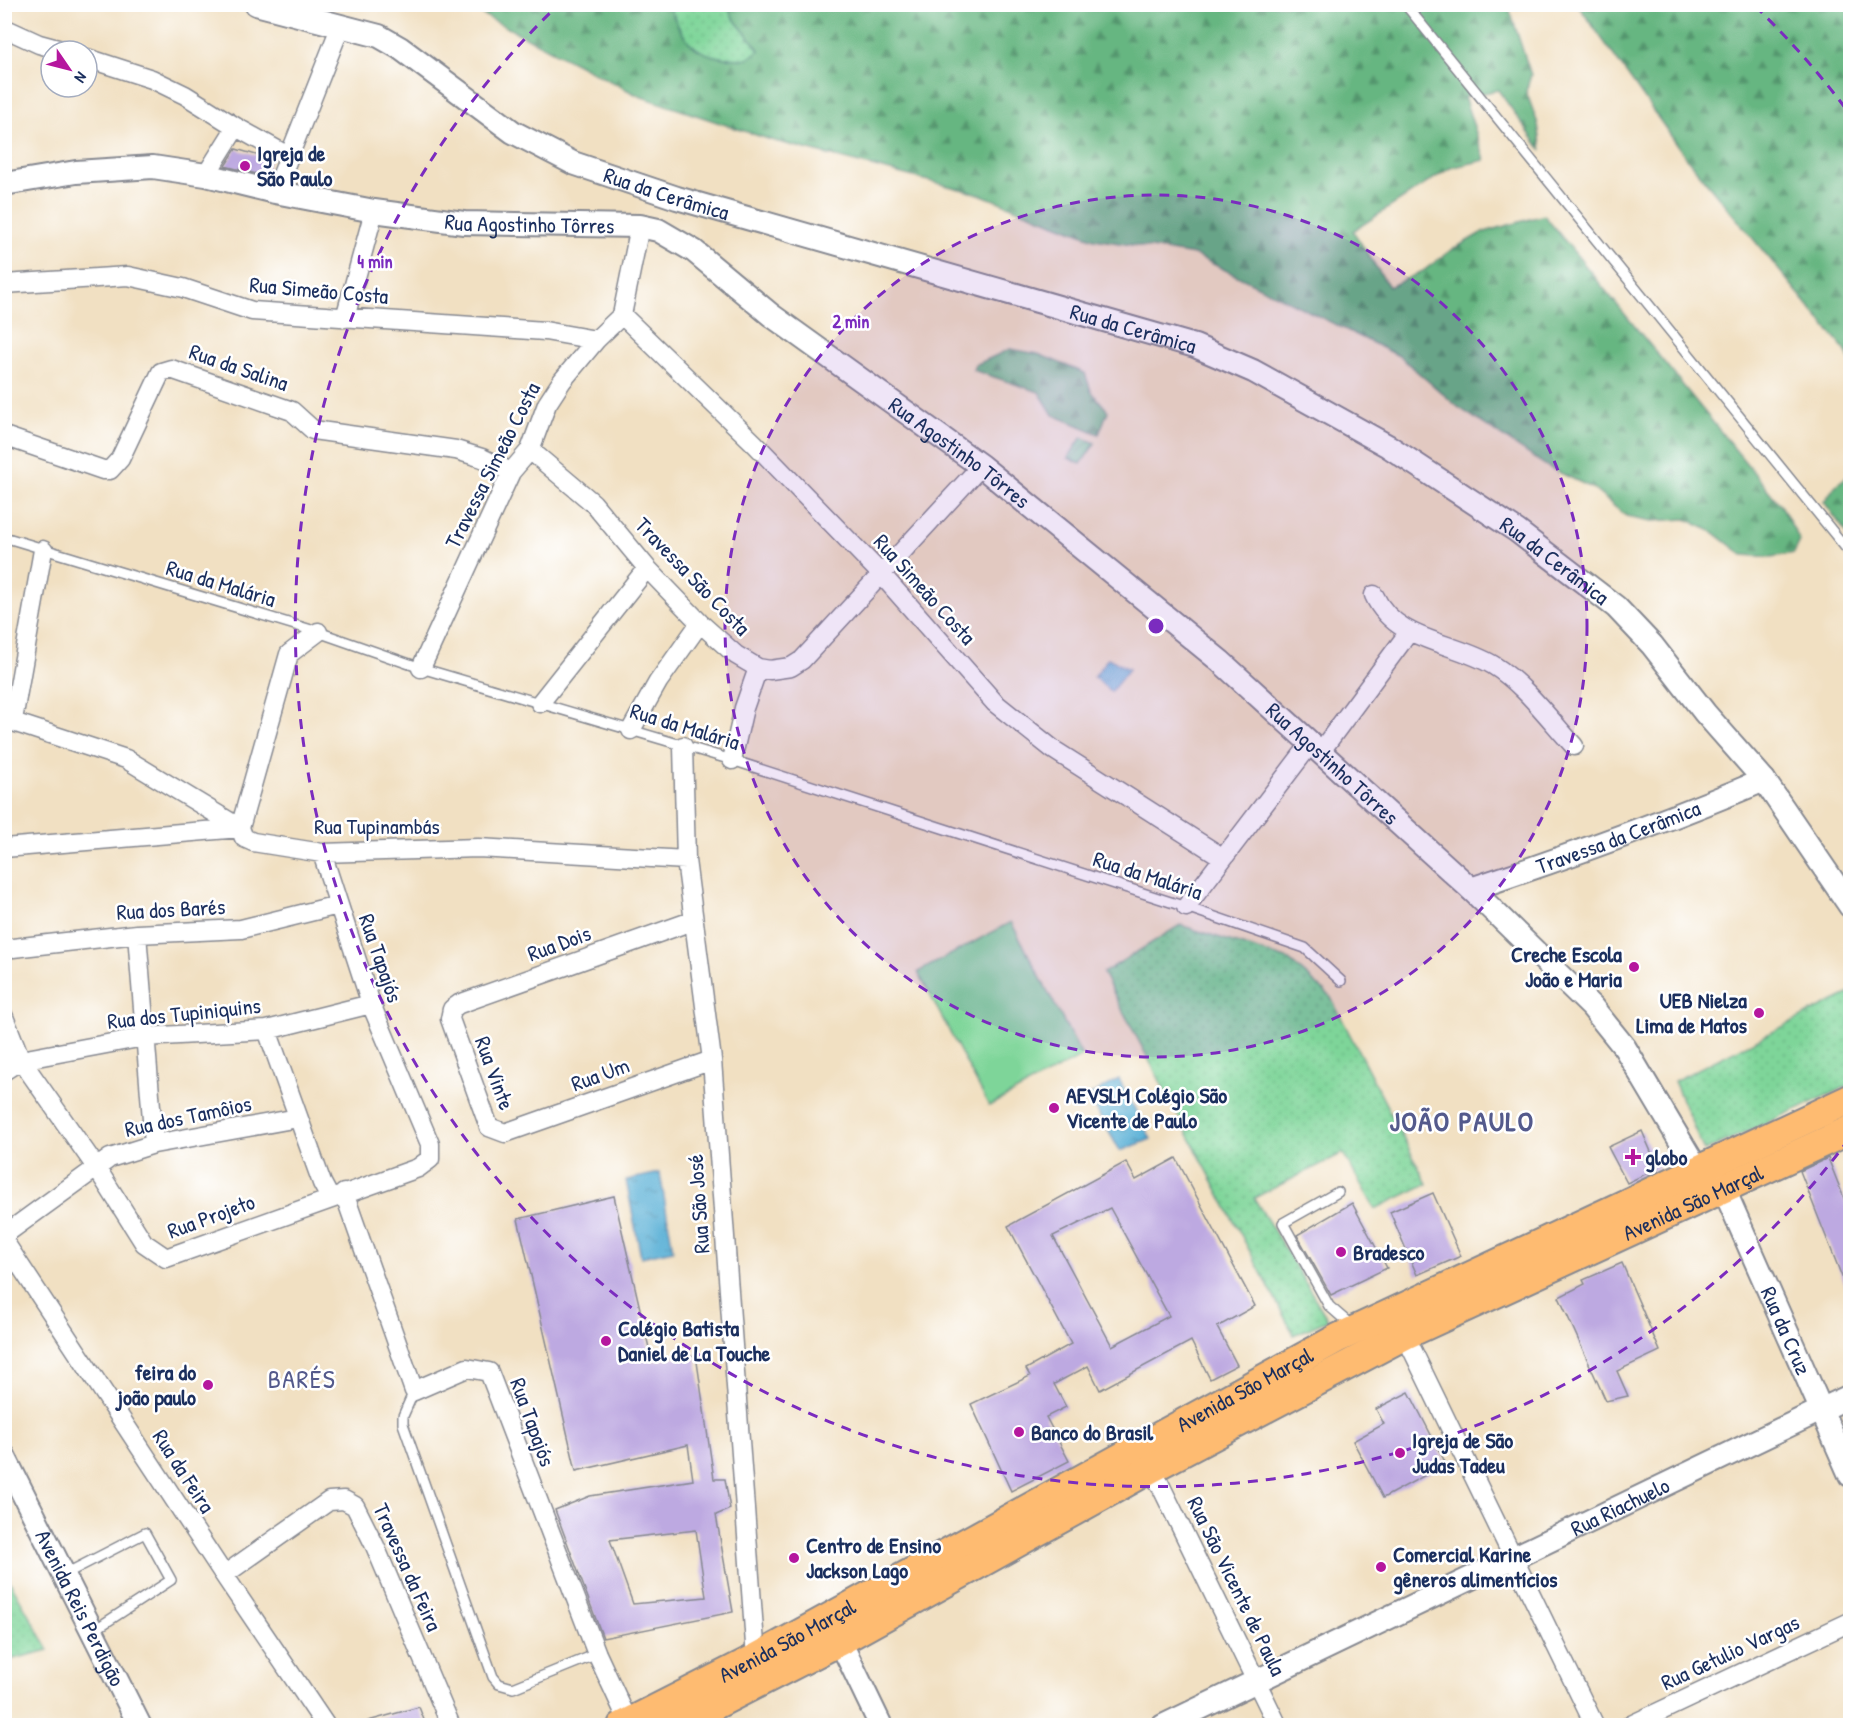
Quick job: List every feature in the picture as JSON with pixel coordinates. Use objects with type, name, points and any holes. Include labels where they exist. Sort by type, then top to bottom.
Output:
[{"type":"main road","name":"Avenida São Marçal","points":[[625,1724],[756,1658],[1357,1330],[1697,1169],[1851,1099]]},
{"type":"main road","name":"Avenida São Marçal","points":[[674,1725],[840,1641],[1152,1468],[1405,1335],[1851,1130]]},
{"type":"street","name":"Rua da Cerâmica","points":[[256,4],[379,36],[400,48],[513,132],[558,157],[677,198],[1195,346],[1253,371],[1315,404],[1479,504],[1552,556],[1616,607],[1652,645],[1705,713],[1764,780],[1851,906]]},
{"type":"street","points":[[275,192],[341,25]]},
{"type":"street","points":[[4,28],[39,44]]},
{"type":"street","points":[[99,62],[152,79],[185,95],[288,156]]},
{"type":"street","points":[[206,175],[236,127]]},
{"type":"street","name":"Rua Agostinho Tôrres","points":[[4,184],[125,167],[153,167],[206,175],[275,192],[374,211],[464,223],[640,226],[670,236],[694,250],[771,315],[981,466],[1211,654],[1316,747],[1471,889],[1610,1027],[1642,1075],[1697,1169]]},
{"type":"street","points":[[670,236],[677,198]]},
{"type":"street","points":[[345,318],[374,211]]},
{"type":"street","points":[[622,315],[640,226]]},
{"type":"street","name":"Rua Simeão Costa","points":[[4,284],[128,276],[183,288],[252,312],[545,331],[597,340]]},
{"type":"street","name":"Rua Simeão Costa","points":[[622,315],[755,444],[882,575],[995,704],[1021,727],[1222,857]]},
{"type":"street","name":"Travessa Simeão Costa","points":[[421,668],[512,472],[530,450],[547,404],[562,381],[622,315]]},
{"type":"street","name":"Rua da Salina","points":[[4,436],[103,470],[110,470],[120,459],[161,372],[171,369],[292,411],[312,430],[456,450],[482,458],[512,472]]},
{"type":"street","name":"Travessa São Costa","points":[[530,450],[593,503],[647,568],[700,623],[736,655],[758,668]]},
{"type":"street","points":[[732,760],[744,708],[758,668],[780,670],[791,667],[802,660],[981,466]]},
{"type":"street","points":[[43,550],[13,661],[9,720],[126,759],[240,828]]},
{"type":"street","points":[[540,703],[647,568]]},
{"type":"street","points":[[1374,595],[1380,609],[1409,632],[1493,665],[1516,684],[1574,746]]},
{"type":"street","points":[[632,730],[658,682],[700,623]]},
{"type":"street","points":[[240,828],[289,654],[318,632]]},
{"type":"street","points":[[1186,907],[1222,857],[1316,747],[1409,632]]},
{"type":"street","name":"Rua São José","points":[[683,746],[686,860],[692,921],[712,1060],[756,1658]]},
{"type":"street","name":"Travessa da Cerâmica","points":[[1471,889],[1580,853],[1689,812],[1764,780]]},
{"type":"street","points":[[4,848],[240,828]]},
{"type":"street","name":"Rua Tupinambás","points":[[240,828],[243,838],[253,842],[322,853],[478,848],[686,860]]},
{"type":"street","name":"Rua Tapajós","points":[[322,853],[371,1004],[430,1143]]},
{"type":"street","name":"Rua dos Barés","points":[[4,949],[137,934],[241,930],[338,905]]},
{"type":"street","name":"Rua Dois","points":[[450,1019],[452,1009],[459,1004],[692,921]]},
{"type":"street","points":[[137,934],[154,1144]]},
{"type":"street","name":"Rua dos Tupiniquins","points":[[4,1071],[21,1060],[144,1038],[267,1030],[371,1004]]},
{"type":"street","name":"Rua Projeto","points":[[4,1017],[21,1060],[96,1167],[144,1243],[166,1258],[418,1168],[430,1159],[430,1143]]},
{"type":"street","name":"Rua Vinte","points":[[450,1019],[489,1127],[505,1133]]},
{"type":"street","points":[[267,1030],[298,1118],[337,1196],[414,1391]]},
{"type":"street","name":"Rua Um","points":[[505,1133],[712,1060]]},
{"type":"street","name":"Rua dos Tamôios","points":[[4,1235],[110,1158],[154,1144],[298,1118]]},
{"type":"street","points":[[1697,1169],[1723,1187]]},
{"type":"street","name":"Rua da Cruz","points":[[1723,1187],[1851,1475]]},
{"type":"street","name":"Rua da Feira","points":[[4,1241],[224,1575],[326,1725]]},
{"type":"street","points":[[1405,1335],[1595,1725]]},
{"type":"street","name":"Rua Tapajós","points":[[414,1391],[467,1368],[489,1372],[625,1724]]},
{"type":"street","name":"Rua Riachuelo","points":[[1163,1725],[1851,1396]]},
{"type":"street","name":"Avenida Reis Perdigão","points":[[4,1456],[97,1628],[140,1725]]},
{"type":"street","name":"Rua São Vicente de Paula","points":[[1152,1468],[1278,1725]]},
{"type":"street","name":"Avenida Reis Perdigão","points":[[4,1484],[126,1725]]},
{"type":"street","name":"Travessa da Feira","points":[[224,1575],[329,1501],[344,1500],[355,1506],[375,1546],[451,1725]]},
{"type":"street","name":"Rua Getulio Vargas","points":[[1629,1725],[1851,1622]]},
{"type":"street","points":[[840,1641],[881,1725]]},
{"type":"lane","points":[[1405,4],[1851,552]]},
{"type":"lane","name":"Rua da Malária","points":[[4,537],[318,632],[421,668],[732,760],[1186,907],[1305,948],[1341,981]]},
{"type":"lane","points":[[1338,1192],[1283,1223],[1329,1306],[1357,1330]]},
{"type":"lane","points":[[414,1391],[403,1416],[404,1424],[493,1677],[499,1684],[513,1688],[597,1654]]},
{"type":"lane","points":[[68,1573],[145,1533],[171,1580],[97,1628]]},
{"type":"green space","points":[[464,5],[669,5],[682,32],[697,49],[718,57],[748,59],[759,50],[733,17],[727,5],[1508,5],[1531,75],[1526,91],[1538,124],[1542,151],[1498,90],[1464,97],[1485,160],[1450,168],[1353,231],[1389,287],[1423,271],[1450,251],[1481,233],[1544,215],[1782,507],[1800,541],[1794,553],[1771,557],[1743,555],[1713,532],[1686,519],[1652,521],[1626,516],[1592,488],[1548,467],[1458,407],[1399,356],[1195,255],[1094,239],[979,194],[771,140],[639,96]]},
{"type":"green space","points":[[669,5],[727,5],[733,17],[759,50],[748,59],[732,59],[707,54],[697,49],[682,33]]},
{"type":"green space","points":[[1578,5],[1850,5],[1850,361],[1845,350],[1688,160]]},
{"type":"green space","points":[[1010,349],[1038,354],[1085,373],[1091,391],[1108,411],[1099,434],[1053,415],[1039,392],[973,370],[975,365]]},
{"type":"green space","points":[[1082,437],[1095,443],[1081,464],[1068,458]]},
{"type":"green space","points":[[1850,474],[1850,538],[1824,502],[1835,486]]},
{"type":"green space","points":[[1011,922],[1082,1056],[989,1106],[918,972]]},
{"type":"green space","points":[[1180,925],[1289,960],[1330,996],[1427,1184],[1375,1209],[1343,1153],[1254,1198],[1328,1320],[1294,1335],[1103,973]]},
{"type":"green space","points":[[1850,993],[1850,1085],[1704,1151],[1674,1081]]},
{"type":"green space","points":[[5,1573],[49,1650],[5,1661]]},
{"type":"water","points":[[1108,658],[1129,669],[1111,692],[1094,677]]},
{"type":"water","points":[[1119,1079],[1151,1139],[1120,1151],[1088,1096]]},
{"type":"water","points":[[660,1173],[673,1250],[641,1257],[626,1180]]},
{"type":"building","points":[[236,149],[270,159],[265,176],[225,166]]},
{"type":"building","name":"globo","points":[[1642,1131],[1658,1168],[1627,1183],[1608,1147]]},
{"type":"building","points":[[1176,1158],[1255,1306],[1217,1327],[1237,1365],[1210,1379],[1191,1341],[1100,1390],[1088,1366],[1054,1384],[1066,1407],[1046,1417],[1069,1461],[1011,1491],[971,1404],[1030,1376],[1026,1369],[1071,1344],[1008,1226],[1126,1162],[1136,1180]],"holes":[[[1110,1208],[1169,1316],[1112,1346],[1053,1236]]]},
{"type":"building","points":[[1828,1158],[1851,1216],[1850,1297],[1800,1171]]},
{"type":"building","points":[[1433,1193],[1461,1256],[1417,1275],[1390,1212]]},
{"type":"building","points":[[614,1196],[652,1361],[696,1355],[714,1479],[725,1479],[730,1509],[716,1515],[733,1612],[603,1638],[555,1510],[590,1496],[693,1480],[688,1445],[576,1471],[518,1219]],"holes":[[[696,1530],[706,1597],[633,1604],[610,1540]]]},
{"type":"building","name":"Bradesco","points":[[1352,1203],[1387,1268],[1331,1295],[1297,1235]]},
{"type":"building","points":[[1622,1263],[1660,1351],[1617,1371],[1628,1396],[1606,1401],[1559,1297],[1585,1284],[1583,1280]]},
{"type":"building","name":"Igreja de São Judas Tadeu","points":[[1409,1392],[1446,1464],[1383,1498],[1353,1441],[1384,1424],[1376,1409]]},
{"type":"building","points":[[419,1707],[426,1725],[369,1725],[368,1721]]},
{"type":"place","name":"Igreja de São Paulo","points":[[245,166]]},
{"type":"place","name":"Creche Escola João e Maria","points":[[1634,967]]},
{"type":"place","name":"UEB Nielza Lima de Matos","points":[[1759,1013]]},
{"type":"place","name":"AEVSLM Colégio São Vicente de Paulo","points":[[1054,1108]]},
{"type":"place","name":"globo","points":[[1633,1157]]},
{"type":"place","name":"Bradesco","points":[[1341,1252]]},
{"type":"place","name":"Colégio Batista Daniel de La Touche","points":[[606,1341]]},
{"type":"place","name":"feira do joão paulo","points":[[208,1385]]},
{"type":"place","name":"Banco do Brasil","points":[[1019,1432]]},
{"type":"place","name":"Igreja de São Judas Tadeu","points":[[1400,1453]]},
{"type":"place","name":"Centro de Ensino Jackson Lago","points":[[794,1558]]},
{"type":"place","name":"Comercial Karine gêneros alimentícios","points":[[1381,1567]]},
{"type":"district","name":"JOÃO PAULO","points":[[1462,1121]]},
{"type":"district","name":"BARÉS","points":[[302,1378]]}]
